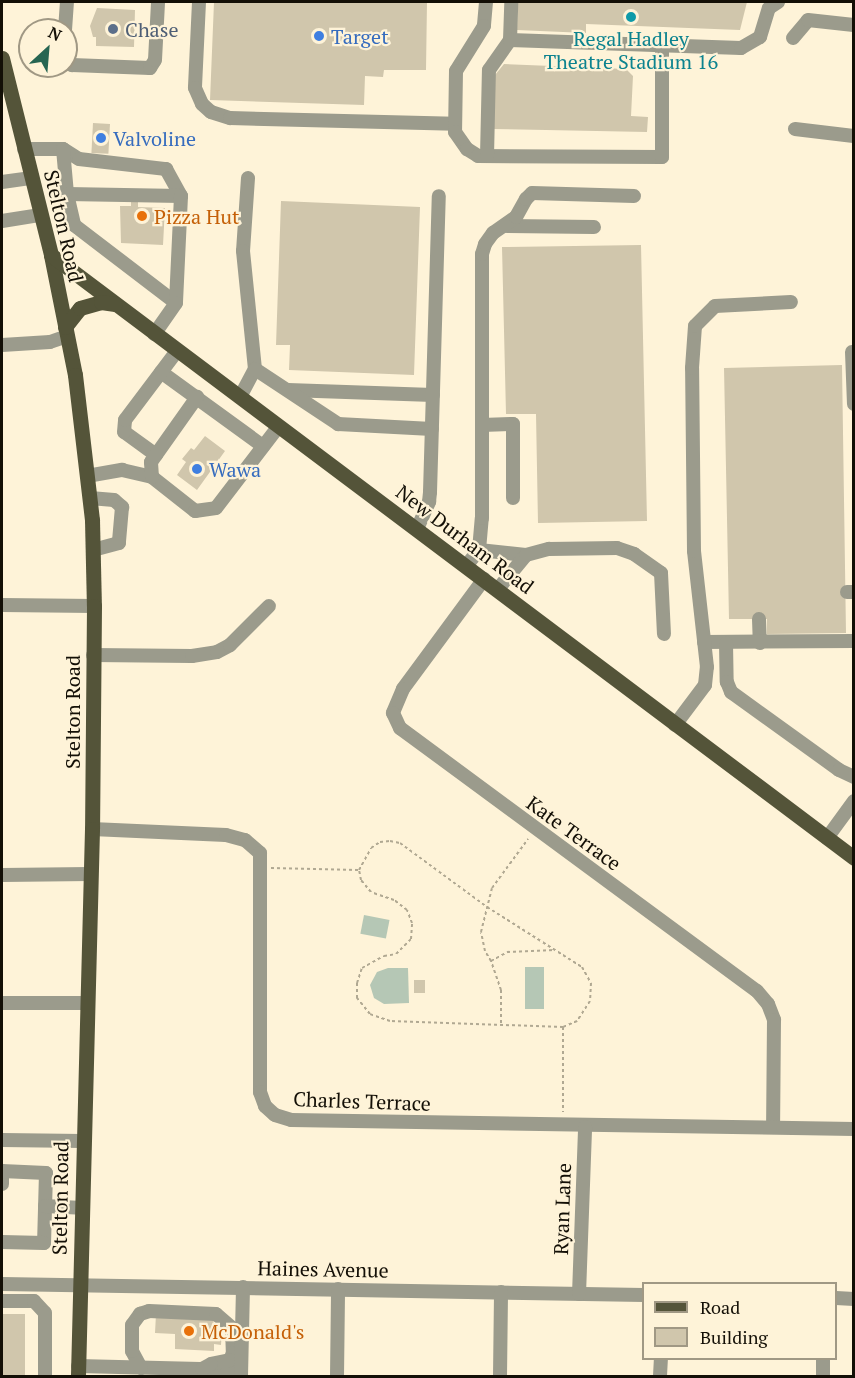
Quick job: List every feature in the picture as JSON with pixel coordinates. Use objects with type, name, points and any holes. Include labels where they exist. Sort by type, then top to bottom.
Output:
[{"type":"main road","name":"Stelton Road","points":[[2,58],[51,255],[75,375],[90,498],[94,606],[92,829],[82,1141],[78,1371]]},
{"type":"main road","name":"New Durham Road","points":[[51,255],[854,858]]},
{"type":"main road","points":[[66,332],[80,308],[101,302],[115,304]]},
{"type":"street","points":[[66,18],[67,2]]},
{"type":"street","points":[[78,65],[150,68],[155,60],[158,2]]},
{"type":"street","points":[[199,2],[195,88],[202,104],[211,112],[230,118],[454,124]]},
{"type":"street","points":[[486,2],[484,26],[456,70],[455,132],[467,149],[478,156],[662,157],[662,45]]},
{"type":"street","points":[[487,156],[489,70],[510,40],[512,2]]},
{"type":"street","points":[[510,40],[741,48],[760,37],[772,4]]},
{"type":"street","points":[[793,38],[808,20],[854,25]]},
{"type":"street","points":[[795,129],[854,136]]},
{"type":"street","points":[[24,149],[63,149],[80,159],[166,169],[181,196],[176,303],[154,334]]},
{"type":"street","points":[[63,149],[67,194],[74,225],[176,303]]},
{"type":"street","points":[[2,182],[32,178]]},
{"type":"street","points":[[240,398],[255,369],[243,250],[248,178]]},
{"type":"street","points":[[466,566],[479,550],[482,518],[482,254],[485,243],[493,233],[507,226],[532,193],[634,196]]},
{"type":"street","points":[[67,194],[181,196]]},
{"type":"street","points":[[417,529],[429,502],[439,196]]},
{"type":"street","points":[[2,221],[41,215]]},
{"type":"street","points":[[507,226],[594,226]]},
{"type":"street","points":[[675,725],[705,685],[707,668],[694,551],[692,368],[695,326],[715,306],[791,302]]},
{"type":"street","points":[[2,345],[50,342],[66,332]]},
{"type":"street","points":[[156,455],[124,432],[125,420],[177,351]]},
{"type":"street","points":[[852,352],[854,404]]},
{"type":"street","points":[[255,369],[338,424],[432,429]]},
{"type":"street","points":[[161,372],[263,446]]},
{"type":"street","points":[[288,390],[433,395]]},
{"type":"street","points":[[152,477],[151,462],[197,398]]},
{"type":"street","points":[[482,425],[513,424],[513,498]]},
{"type":"street","points":[[87,476],[122,470],[152,477],[195,511],[216,508],[279,426]]},
{"type":"street","points":[[90,498],[108,498],[120,502],[119,543],[93,550]]},
{"type":"street","points":[[479,550],[526,555],[549,549],[617,548],[645,560],[661,573],[664,634]]},
{"type":"street","points":[[498,589],[526,555]]},
{"type":"street","name":"Kate Terrace","points":[[484,579],[403,688],[393,714],[399,728],[757,991],[768,1004],[774,1020],[773,1127]]},
{"type":"street","points":[[2,605],[94,606]]},
{"type":"street","points":[[93,655],[192,656],[217,652],[230,645],[269,606]]},
{"type":"street","points":[[759,620],[760,643]]},
{"type":"street","points":[[704,642],[854,641]]},
{"type":"street","points":[[726,643],[728,682],[731,692],[839,770],[854,777]]},
{"type":"street","points":[[827,838],[854,801]]},
{"type":"street","name":"Charles Terrace","points":[[92,829],[226,835],[245,840],[256,847],[260,853],[262,867],[260,1092],[265,1106],[275,1115],[291,1120],[854,1129]]},
{"type":"street","points":[[2,875],[90,874]]},
{"type":"street","points":[[2,1003],[86,1003]]},
{"type":"street","name":"Ryan Lane","points":[[579,1294],[585,1126]]},
{"type":"street","points":[[2,1140],[82,1141]]},
{"type":"street","points":[[2,1184],[2,1171],[46,1173],[44,1243],[2,1242]]},
{"type":"street","points":[[45,1206],[81,1208]]},
{"type":"street","name":"Haines Avenue","points":[[2,1284],[642,1295]]},
{"type":"street","points":[[78,1371],[117,1372],[141,1368],[202,1369],[241,1373],[243,1287]]},
{"type":"street","points":[[338,1289],[338,1377]]},
{"type":"street","points":[[500,1377],[501,1292]]},
{"type":"street","points":[[837,1299],[854,1299]]},
{"type":"street","points":[[2,1301],[33,1301],[45,1313],[45,1377]]},
{"type":"street","points":[[141,1368],[132,1351],[132,1325],[140,1314],[149,1311],[216,1314],[232,1328],[233,1353],[230,1360],[211,1364],[202,1369]]},
{"type":"street","points":[[660,1377],[661,1360]]},
{"type":"street","points":[[823,1360],[823,1377]]},
{"type":"path","points":[[501,1024],[501,990],[485,951],[482,932],[492,888],[535,829]]},
{"type":"path","points":[[380,842],[400,843],[487,907],[582,967],[591,983],[590,1001],[577,1021],[563,1027],[390,1020],[370,1014],[357,998],[357,983],[362,968],[374,960],[396,954],[405,948],[411,939],[412,923],[406,910],[394,900],[371,892],[361,880],[359,870],[371,848],[380,842]]},
{"type":"path","points":[[262,867],[359,870]]},
{"type":"path","points":[[491,961],[507,952],[557,950]]},
{"type":"path","points":[[563,1027],[563,1126]]},
{"type":"green space","points":[[364,915],[390,920],[386,939],[360,934]]},
{"type":"green space","points":[[525,967],[544,967],[544,1009],[525,1009]]},
{"type":"green space","points":[[388,968],[408,968],[409,1003],[384,1004],[374,998],[370,985],[377,972]]},
{"type":"building","name":"Target","points":[[214,2],[427,2],[426,70],[384,70],[383,77],[365,76],[364,105],[210,100]]},
{"type":"building","name":"Regal Hadley Theatre Stadium 16","points":[[518,2],[747,2],[740,30],[586,24],[586,33],[517,30]]},
{"type":"building","name":"Chase","points":[[97,8],[135,10],[134,47],[96,46],[96,37],[93,37],[90,26]]},
{"type":"building","points":[[504,64],[626,69],[633,76],[631,116],[648,117],[647,132],[493,129],[495,75]]},
{"type":"building","name":"Valvoline","points":[[93,123],[110,124],[108,154],[91,153]]},
{"type":"building","name":"Pizza Hut","points":[[131,198],[138,199],[138,207],[165,208],[163,245],[121,243],[120,206],[131,206]]},
{"type":"building","points":[[281,201],[420,207],[414,375],[289,370],[290,345],[276,345]]},
{"type":"building","points":[[641,245],[647,521],[538,523],[536,414],[506,414],[502,247]]},
{"type":"building","points":[[842,365],[846,633],[767,634],[767,619],[729,619],[724,368]]},
{"type":"building","name":"Wawa","points":[[205,436],[225,451],[197,490],[177,475],[186,462],[182,459],[191,448],[194,450]]},
{"type":"building","points":[[414,980],[425,980],[425,993],[414,993]]},
{"type":"building","points":[[2,1314],[25,1314],[25,1376],[2,1376]]},
{"type":"building","name":"McDonald's","points":[[156,1314],[214,1317],[213,1329],[222,1329],[221,1345],[214,1344],[214,1351],[175,1349],[175,1334],[155,1333]]},
{"type":"place","name":"Regal Hadley Theatre Stadium 16","points":[[631,17]]},
{"type":"place","name":"Chase","points":[[113,29]]},
{"type":"place","name":"Target","points":[[319,36]]},
{"type":"place","name":"Valvoline","points":[[101,138]]},
{"type":"place","name":"Pizza Hut","points":[[142,216]]},
{"type":"place","name":"Wawa","points":[[197,469]]},
{"type":"place","name":"McDonald's","points":[[189,1331]]}]
